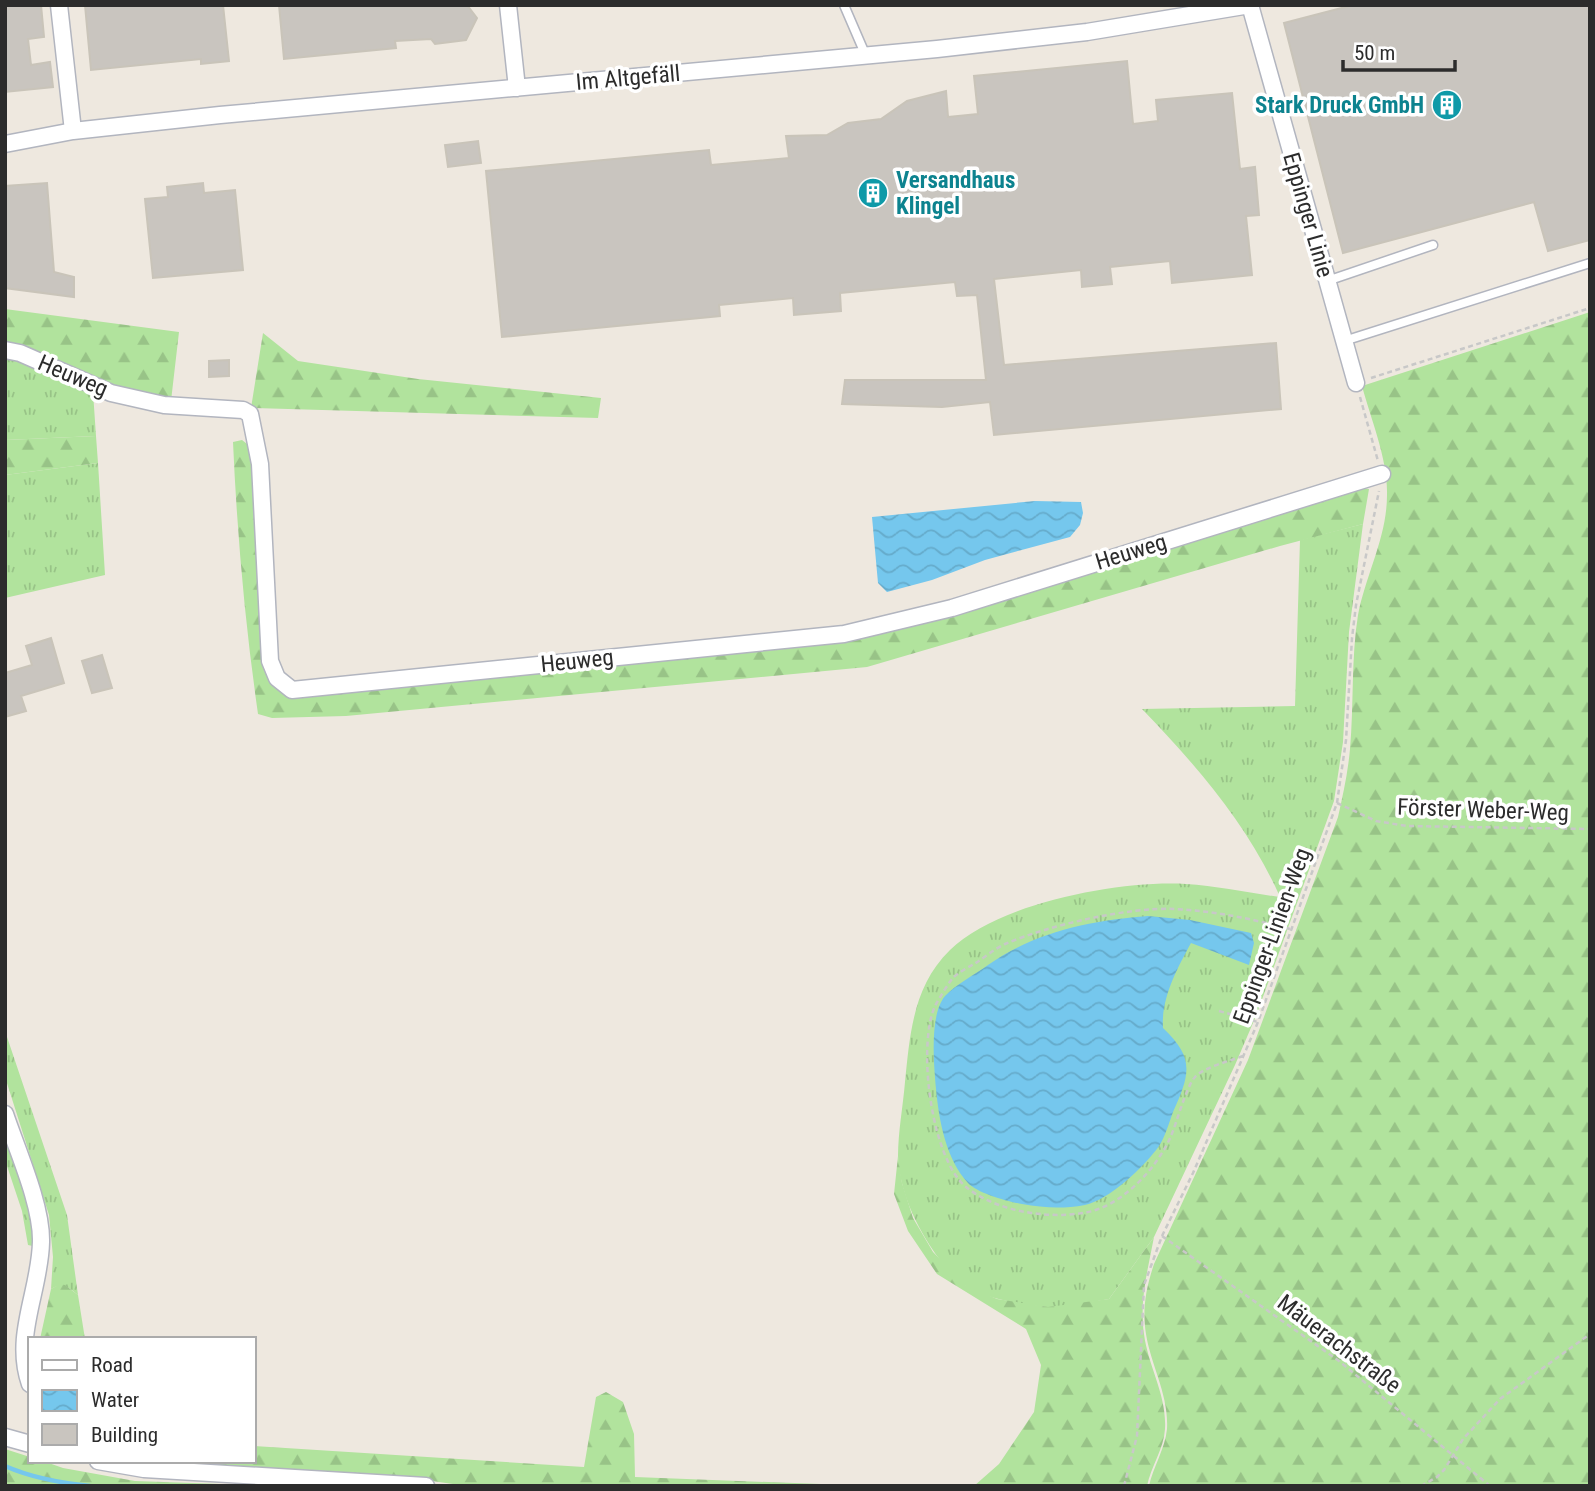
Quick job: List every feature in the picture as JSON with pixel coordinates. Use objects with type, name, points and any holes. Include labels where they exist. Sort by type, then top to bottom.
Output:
[{"type":"street","points":[[59,5],[73,131]]},
{"type":"street","points":[[508,5],[517,88]]},
{"type":"street","name":"Im Altgefäll","points":[[5,144],[73,131],[866,56],[1087,32],[1250,5]]},
{"type":"street","name":"Eppinger Linie","points":[[1250,5],[1356,383]]},
{"type":"street","name":"Heuweg","points":[[5,350],[20,353],[111,394],[164,405],[243,410],[250,414],[260,464],[270,661],[277,678],[292,690],[844,634],[952,608],[1382,474]]},
{"type":"street","points":[[5,1114],[34,1204],[41,1239],[23,1344],[24,1366],[28,1378]]},
{"type":"street","points":[[5,1437],[28,1443]]},
{"type":"street","points":[[113,1463],[144,1469],[426,1486]]},
{"type":"lane","points":[[844,5],[866,56]]},
{"type":"lane","points":[[1326,281],[1433,245]]},
{"type":"lane","points":[[1344,341],[1590,264]]},
{"type":"path","points":[[1356,383],[1590,308]]},
{"type":"path","name":"Eppinger-Linien-Weg","points":[[1124,1486],[1137,1436],[1144,1285],[1162,1237],[1258,1022],[1337,803],[1346,740],[1355,616],[1382,474],[1356,383]]},
{"type":"path","name":"Förster Weber-Weg","points":[[1337,803],[1376,821],[1407,826],[1590,830]]},
{"type":"path","points":[[1243,1056],[1215,1065],[1195,1077],[1170,1139],[1150,1169],[1115,1202],[1084,1213],[1051,1214],[1018,1210],[992,1203],[965,1186],[947,1161],[933,1116],[926,1057],[934,1008],[954,976],[1004,945],[1113,913],[1173,909],[1230,914],[1291,929]]},
{"type":"path","points":[[1219,1011],[1258,1022]]},
{"type":"path","name":"Mäuerachstraße","points":[[1162,1237],[1339,1361],[1490,1486]]},
{"type":"path","points":[[1421,1486],[1437,1477],[1463,1439],[1500,1399],[1590,1334]]},
{"type":"green space","points":[[5,309],[179,332],[171,401],[115,387],[5,346]]},
{"type":"green space","points":[[1590,312],[1590,1486],[1149,1486],[1167,1429],[1163,1392],[1148,1346],[1144,1316],[1151,1273],[1248,1060],[1338,817],[1345,783],[1350,749],[1358,615],[1384,526],[1387,495],[1382,454],[1362,386]]},
{"type":"green space","points":[[263,333],[298,361],[418,379],[601,398],[598,418],[251,408]]},
{"type":"green space","points":[[5,357],[93,392],[96,436],[5,440]]},
{"type":"green space","points":[[96,436],[98,463],[5,475],[5,440]]},
{"type":"green space","points":[[242,440],[251,447],[272,683],[293,698],[844,638],[1360,488],[1369,489],[1363,524],[867,667],[346,716],[272,718],[258,714],[245,612],[233,442]]},
{"type":"green space","points":[[98,463],[105,575],[5,598],[5,475]]},
{"type":"green space","points":[[1363,524],[1349,632],[1343,742],[1334,801],[1256,1016],[1154,1237],[1109,1299],[1046,1307],[1003,1300],[972,1290],[947,1269],[924,1236],[906,1198],[899,1166],[899,1138],[909,1046],[916,1012],[928,979],[950,950],[971,934],[1028,907],[1061,898],[1128,886],[1159,884],[1198,885],[1280,897],[1253,845],[1220,797],[1142,709],[1295,706],[1300,540]]},
{"type":"green space","points":[[5,1031],[67,1215],[78,1295],[65,1286],[51,1289],[53,1257],[49,1215],[5,1077]]},
{"type":"green space","points":[[5,1113],[42,1248],[28,1245],[22,1211],[5,1160]]},
{"type":"green space","points":[[898,1156],[902,1183],[913,1218],[933,1252],[965,1285],[997,1299],[1048,1307],[1109,1299],[1154,1237],[1145,1285],[1143,1322],[1146,1346],[1163,1404],[1165,1429],[1147,1486],[974,1486],[999,1464],[1034,1412],[1041,1365],[1026,1329],[937,1274],[908,1231],[894,1194]]},
{"type":"green space","points":[[60,1284],[65,1285],[78,1295],[85,1337],[40,1337],[51,1289]]},
{"type":"green space","points":[[606,1392],[623,1402],[634,1434],[635,1477],[873,1486],[467,1486],[404,1477],[178,1463],[256,1463],[256,1446],[584,1467],[596,1397]]},
{"type":"green space","points":[[5,1449],[28,1456],[28,1463],[49,1463],[135,1481],[278,1486],[5,1486]]},
{"type":"water","points":[[1035,501],[1081,502],[1083,513],[1080,525],[1070,537],[985,560],[932,580],[887,592],[878,583],[872,517]]},
{"type":"water","points":[[1148,916],[1190,920],[1251,933],[1254,943],[1249,965],[1191,943],[1175,973],[1167,995],[1163,1028],[1185,1058],[1186,1077],[1159,1146],[1126,1181],[1105,1196],[1085,1205],[1046,1207],[1016,1203],[972,1187],[960,1173],[949,1151],[937,1101],[935,1028],[945,996],[1006,954],[1044,936],[1085,925]]},
{"type":"building","points":[[5,5],[41,5],[44,37],[28,39],[31,65],[50,62],[53,87],[5,92]]},
{"type":"building","points":[[85,5],[223,5],[229,61],[201,64],[201,59],[91,70]]},
{"type":"building","points":[[279,5],[467,5],[477,18],[466,40],[435,44],[431,39],[395,41],[396,48],[284,59]]},
{"type":"building","name":"Stark Druck GmbH","points":[[1353,5],[1590,5],[1590,240],[1548,251],[1534,202],[1343,253],[1284,23]]},
{"type":"building","name":"Versandhaus Klingel","points":[[1127,61],[1133,124],[1158,121],[1156,100],[1232,93],[1240,169],[1255,167],[1259,215],[1246,216],[1252,275],[1172,283],[1170,261],[1110,267],[1112,284],[1082,287],[1081,270],[994,279],[1004,365],[1276,343],[1281,409],[994,435],[990,402],[942,407],[842,404],[845,380],[986,380],[977,295],[957,296],[955,282],[840,293],[841,311],[794,315],[793,298],[719,305],[720,316],[502,337],[486,171],[709,150],[711,165],[789,158],[786,136],[827,135],[848,123],[881,119],[907,101],[946,91],[948,117],[978,114],[974,76]]},
{"type":"building","points":[[478,141],[481,163],[448,167],[445,145]]},
{"type":"building","points":[[47,183],[54,272],[74,277],[74,297],[5,288],[5,186]]},
{"type":"building","points":[[203,183],[204,193],[235,190],[243,270],[153,278],[145,199],[168,197],[167,187]]},
{"type":"building","points":[[229,360],[229,376],[209,377],[209,361]]},
{"type":"building","points":[[51,638],[64,683],[21,696],[26,711],[5,717],[5,673],[32,665],[26,646]]},
{"type":"building","points":[[102,655],[112,688],[92,693],[82,661]]},
{"type":"waterway","points":[[5,1466],[47,1479],[90,1486]]},
{"type":"place","name":"Stark Druck GmbH","points":[[1447,105]]},
{"type":"place","name":"Versandhaus Klingel","points":[[873,193]]}]
